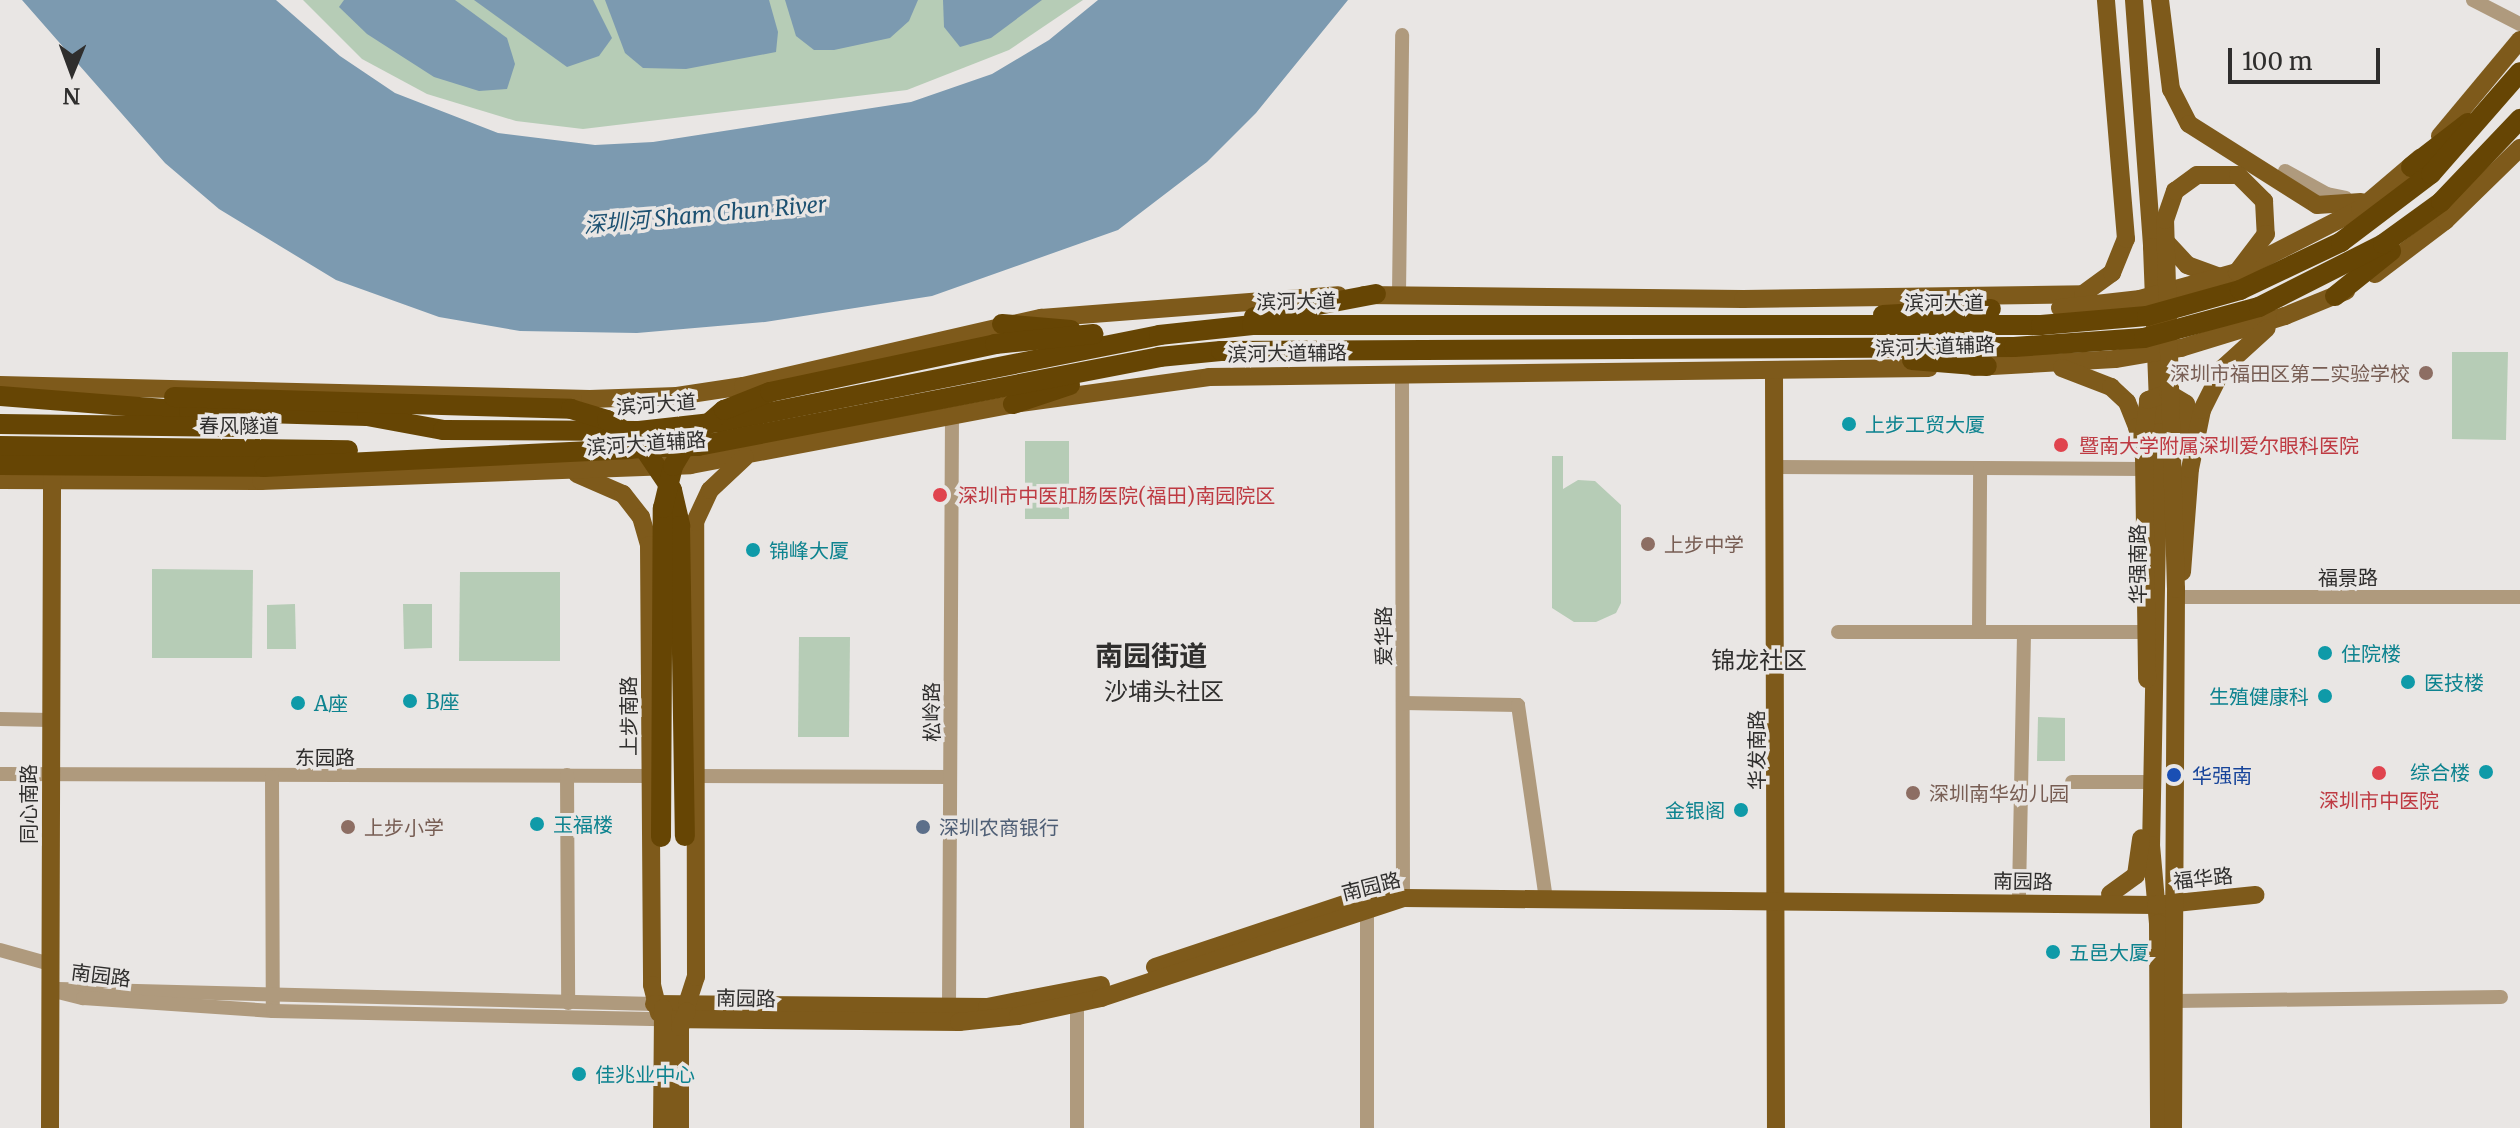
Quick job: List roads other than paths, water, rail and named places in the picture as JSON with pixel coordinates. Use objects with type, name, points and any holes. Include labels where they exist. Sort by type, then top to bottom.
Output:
[{"type":"highway","name":"滨河大道","points":[[0,396],[189,411],[367,416],[443,430],[639,431],[693,427],[1188,331],[1315,324],[2079,324],[2147,316],[2208,301],[2310,259],[2375,219],[2431,174],[2506,93],[2520,72]]},
{"type":"highway","points":[[2411,167],[2506,93]]},
{"type":"highway","points":[[2335,296],[2441,202],[2520,119]]},
{"type":"highway","points":[[5,467],[264,467],[740,441],[1159,357],[1264,350],[2057,347],[2181,330],[2299,289],[2383,244],[2441,202]]},
{"type":"highway","points":[[1188,331],[1376,294]]},
{"type":"highway","points":[[1802,326],[1899,312],[1991,309]]},
{"type":"highway","points":[[661,837],[663,508],[673,466],[688,441],[710,419],[752,397],[999,334],[1159,335]]},
{"type":"highway","points":[[1808,349],[1987,366]]},
{"type":"highway","points":[[1013,404],[1159,357]]},
{"type":"highway","points":[[30,396],[238,398],[571,409],[607,420],[639,441],[672,490],[680,526],[685,836]]},
{"type":"highway","name":"春风隧道","points":[[0,424],[443,430]]},
{"type":"highway","name":"春风隧道","points":[[0,446],[477,455]]},
{"type":"main road","points":[[2067,303],[2101,285],[2125,245],[2106,0]]},
{"type":"main road","points":[[2067,303],[2098,299],[2118,283],[2131,263],[2138,240],[2118,0]]},
{"type":"main road","name":"华强南路","points":[[2134,0],[2152,247],[2167,565],[2176,593],[2158,949],[2159,1128]]},
{"type":"main road","points":[[2145,0],[2165,240],[2187,265],[2229,275],[2266,234],[2267,177]]},
{"type":"main road","points":[[2160,0],[2169,78],[2189,124],[2267,177]]},
{"type":"main road","name":"滨河大道辅路","points":[[1895,298],[1991,309],[2140,299],[2229,275],[2310,238],[2381,192],[2426,151],[2520,40]]},
{"type":"main road","name":"滨河大道辅路","points":[[0,480],[261,481],[552,470],[745,457],[1013,404],[1209,377],[1774,373],[2028,365],[2147,354],[2285,316],[2335,296],[2413,248],[2520,148]]},
{"type":"main road","points":[[2152,247],[2158,201],[2177,174],[2210,160],[2267,177],[2331,207],[2381,192]]},
{"type":"main road","name":"华强南路","points":[[2162,860],[2152,782],[2152,726],[2167,565],[2167,210],[2182,184],[2207,172],[2267,177]]},
{"type":"main road","name":"滨河大道辅路","points":[[0,385],[641,398],[743,386],[999,334],[1376,294],[1895,298],[2067,303]]},
{"type":"main road","points":[[2190,469],[2202,410],[2214,381],[2239,350],[2285,316]]},
{"type":"main road","points":[[2028,365],[2069,369],[2111,387],[2127,402],[2144,463]]},
{"type":"main road","name":"华发南路","points":[[1774,373],[1778,896],[1776,1128]]},
{"type":"main road","points":[[2152,726],[2145,632],[2144,463],[2148,400],[2160,393],[2177,395],[2188,410],[2190,469],[2187,550],[2176,593]]},
{"type":"main road","points":[[680,1128],[680,1035],[696,977],[695,541],[702,502],[745,457]]},
{"type":"main road","name":"上步南路","points":[[552,470],[593,478],[623,494],[641,517],[649,545],[651,776],[662,1128]]},
{"type":"main road","name":"同心南路","points":[[50,1128],[52,480]]},
{"type":"main road","points":[[649,545],[655,526],[668,519],[689,527],[695,541]]},
{"type":"main road","points":[[2152,782],[2141,811],[2139,869],[2114,899],[2145,919],[2158,949]]},
{"type":"main road","points":[[685,836],[687,1012]]},
{"type":"main road","name":"上步南路","points":[[660,1009],[661,837]]},
{"type":"main road","name":"南园路","points":[[660,1009],[959,1022],[1077,998],[1367,907],[1403,892]]},
{"type":"main road","name":"南园路","points":[[687,1012],[949,1008],[1077,998],[1367,894],[2114,899]]},
{"type":"main road","name":"南园路","points":[[1778,896],[2019,894],[2162,901]]},
{"type":"main road","name":"福华路","points":[[2162,901],[2255,895]]},
{"type":"main road","name":"华强南路","points":[[2162,901],[2174,1001],[2173,1128]]},
{"type":"street","points":[[2473,0],[2520,24]]},
{"type":"street","points":[[1399,294],[1402,35]]},
{"type":"street","points":[[2267,177],[2327,194],[2352,197],[2378,188],[2426,151]]},
{"type":"street","name":"爱华路","points":[[1402,374],[1403,892]]},
{"type":"street","name":"松岭路","points":[[949,1008],[952,416]]},
{"type":"street","points":[[1776,467],[1980,469],[2144,463]]},
{"type":"street","points":[[1979,632],[1980,469]]},
{"type":"street","name":"福景路","points":[[2176,593],[2520,597]]},
{"type":"street","points":[[1838,632],[2145,632]]},
{"type":"street","points":[[2019,894],[2024,632]]},
{"type":"street","points":[[1403,703],[1518,705],[1546,894]]},
{"type":"street","points":[[0,719],[50,720]]},
{"type":"street","name":"东园路","points":[[0,774],[651,776]]},
{"type":"street","points":[[567,775],[568,1003]]},
{"type":"street","points":[[695,776],[950,777]]},
{"type":"street","points":[[272,777],[273,1004]]},
{"type":"street","points":[[2072,782],[2152,782]]},
{"type":"street","points":[[1367,907],[1367,1128]]},
{"type":"street","points":[[0,950],[50,964]]},
{"type":"street","name":"南园路","points":[[50,990],[83,998],[273,1004],[660,1009]]},
{"type":"street","points":[[2174,1001],[2501,997]]},
{"type":"street","points":[[1077,998],[1077,1128]]},
{"type":"street","name":"南园路","points":[[273,1004],[568,1003],[660,1009]]},
{"type":"water","name":"深圳河 Sham Chun River","points":[[22,0],[276,0],[340,56],[395,93],[498,133],[595,145],[653,142],[911,102],[992,74],[1049,40],[1098,0],[1348,0],[1256,113],[1207,162],[1118,230],[932,296],[765,322],[637,333],[520,331],[439,317],[336,280],[219,209],[165,163]]},
{"type":"water","points":[[344,0],[455,0],[507,38],[515,64],[507,89],[479,91],[434,77],[367,34],[339,7]]},
{"type":"water","points":[[474,0],[593,0],[612,38],[599,56],[567,67]]},
{"type":"water","points":[[605,0],[769,0],[778,32],[776,52],[686,69],[643,68],[625,53]]},
{"type":"water","points":[[785,0],[918,0],[909,21],[890,38],[834,50],[814,50],[796,36]]},
{"type":"water","points":[[943,0],[1042,0],[991,38],[960,47],[944,27]]},
{"type":"place","name":"深圳市福田区第二实验学校","points":[[2426,373]]},
{"type":"place","name":"上步工贸大厦","points":[[1849,424]]},
{"type":"place","name":"暨南大学附属深圳爱尔眼科医院","points":[[2061,445]]},
{"type":"place","name":"深圳市中医肛肠医院(福田)南园院区","points":[[940,495]]},
{"type":"place","name":"上步中学","points":[[1648,544]]},
{"type":"place","name":"锦峰大厦","points":[[753,550]]},
{"type":"place","name":"住院楼","points":[[2325,653]]},
{"type":"place","name":"医技楼","points":[[2408,682]]},
{"type":"place","name":"生殖健康科","points":[[2325,696]]},
{"type":"place","name":"B座","points":[[410,701]]},
{"type":"place","name":"A座","points":[[298,703]]},
{"type":"place","name":"综合楼","points":[[2486,772]]},
{"type":"place","name":"深圳市中医院","points":[[2379,773]]},
{"type":"place","name":"华强南","points":[[2174,775]]},
{"type":"place","name":"深圳南华幼儿园","points":[[1913,793]]},
{"type":"place","name":"金银阁","points":[[1741,810]]},
{"type":"place","name":"玉福楼","points":[[537,824]]},
{"type":"place","name":"上步小学","points":[[348,827]]},
{"type":"place","name":"深圳农商银行","points":[[923,827]]},
{"type":"place","name":"五邑大厦","points":[[2053,952]]},
{"type":"place","name":"佳兆业中心","points":[[579,1074]]},
{"type":"district","name":"南园街道","points":[[1151,656]]},
{"type":"district","name":"锦龙社区","points":[[1759,661]]},
{"type":"district","name":"沙埔头社区","points":[[1164,692]]}]
